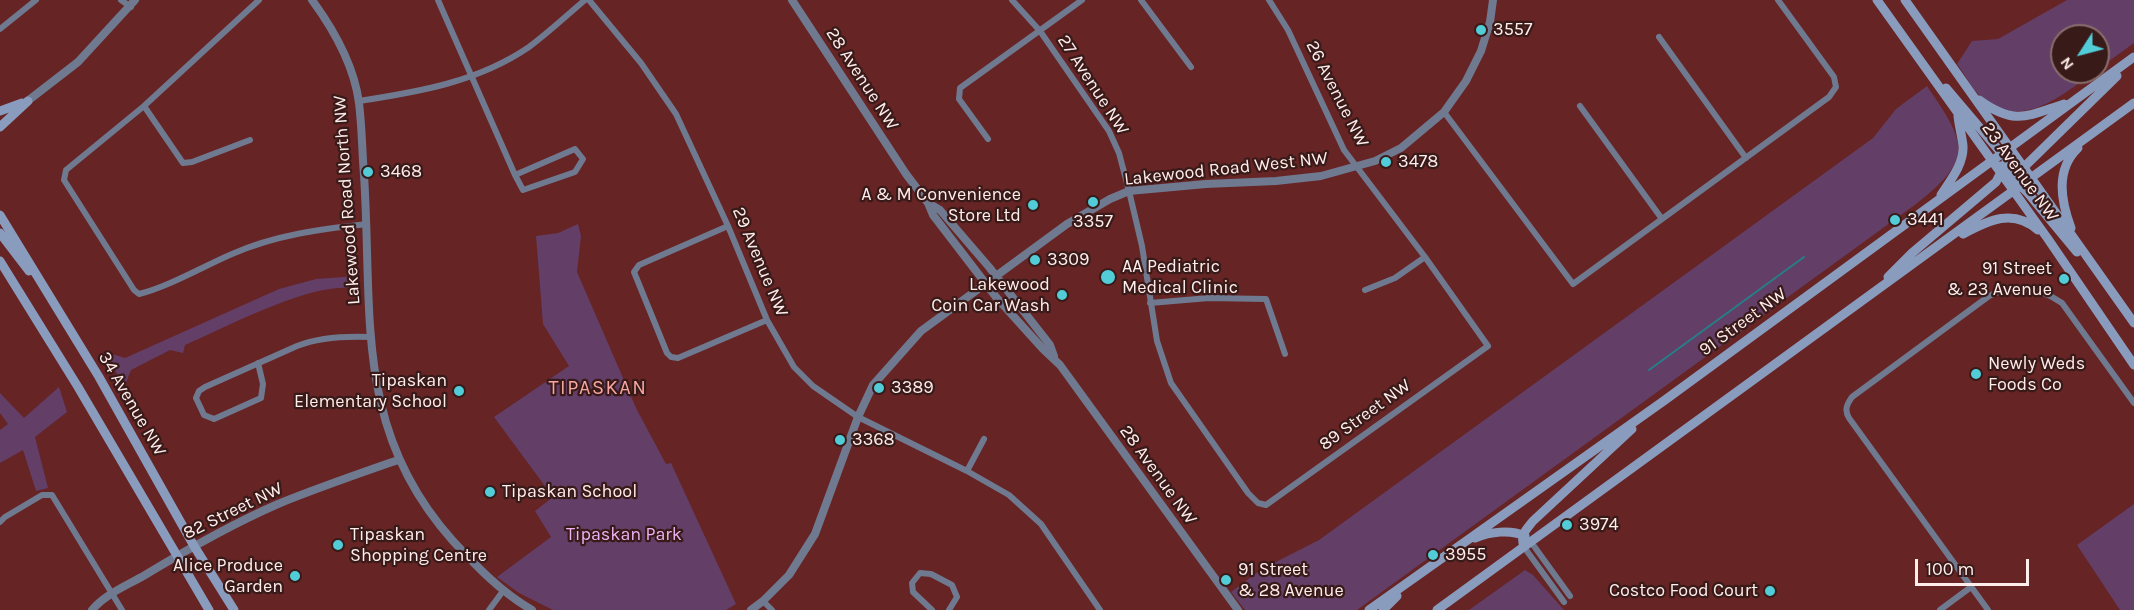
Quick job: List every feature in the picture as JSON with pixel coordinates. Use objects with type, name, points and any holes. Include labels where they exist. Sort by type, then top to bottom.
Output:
[{"type":"main road","name":"23 Avenue NW","points":[[1877,0],[1991,161]]},
{"type":"main road","name":"23 Avenue NW","points":[[1905,0],[1973,96],[2005,161],[2019,179],[2049,239],[2134,365]]},
{"type":"main road","points":[[1902,36],[2119,302]]},
{"type":"main road","points":[[1864,300],[1912,253],[1991,186],[2005,161],[2072,102],[2134,58]]},
{"type":"main road","points":[[1437,610],[1931,251],[2019,179],[2077,113],[2134,58]]},
{"type":"main road","points":[[1973,96],[1999,113],[2012,117],[2033,115],[2072,102]]},
{"type":"main road","points":[[0,111],[28,101]]},
{"type":"main road","points":[[0,127],[28,101]]},
{"type":"main road","points":[[2019,179],[2032,178],[2134,103]]},
{"type":"main road","points":[[1936,202],[1961,161],[1963,146],[1958,114]]},
{"type":"main road","points":[[2076,241],[2064,211],[2062,175],[2072,154],[2092,134]]},
{"type":"main road","points":[[1991,161],[2005,161]]},
{"type":"main road","name":"91 Street NW","points":[[1369,610],[1665,400],[1991,161]]},
{"type":"main road","name":"23 Avenue NW","points":[[2019,179],[2032,178],[2134,323]]},
{"type":"main road","name":"34 Avenue NW","points":[[0,215],[99,377],[194,546],[234,610]]},
{"type":"main road","points":[[1931,251],[1993,219],[2019,219],[2032,225],[2049,239]]},
{"type":"main road","points":[[0,233],[45,288]]},
{"type":"main road","points":[[0,261],[78,387],[209,610]]},
{"type":"main road","points":[[1522,534],[1533,521],[1665,400]]},
{"type":"main road","points":[[1441,558],[1472,539],[1487,534],[1503,532],[1522,534]]},
{"type":"main road","points":[[1522,534],[1528,545]]},
{"type":"main road","points":[[1383,610],[1411,581]]},
{"type":"street","points":[[0,29],[36,0]]},
{"type":"street","points":[[0,120],[78,62],[133,4],[121,0]]},
{"type":"street","points":[[259,0],[144,106],[66,170],[64,180],[136,293],[142,294],[234,252],[272,240],[310,230],[367,224]]},
{"type":"street","name":"Lakewood Road North NW","points":[[312,0],[330,24],[342,47],[359,101],[367,224],[370,337],[383,417],[398,460],[414,492],[441,528],[503,591],[532,610]]},
{"type":"street","points":[[438,0],[515,175],[523,190],[575,172],[583,159],[576,149],[515,175]]},
{"type":"street","points":[[359,101],[420,91],[473,77],[530,47],[587,0]]},
{"type":"street","name":"29 Avenue NW","points":[[587,0],[641,63],[676,114],[728,226],[767,320],[794,367],[813,386],[858,417],[967,471],[1009,495],[1041,524],[1100,610]]},
{"type":"street","name":"28 Avenue NW","points":[[792,0],[894,156],[928,203],[933,215],[986,284],[1043,349],[1055,358]]},
{"type":"street","name":"27 Avenue NW","points":[[1012,0],[1040,32],[1109,131],[1119,153],[1129,191],[1142,246],[1156,341],[1171,383],[1241,484],[1258,503]]},
{"type":"street","points":[[988,140],[959,99],[960,88],[1082,0]]},
{"type":"street","points":[[1141,0],[1191,67]]},
{"type":"street","name":"26 Avenue NW","points":[[1269,0],[1288,30],[1344,150],[1425,257],[1488,346]]},
{"type":"street","name":"Lakewood Road West NW","points":[[751,610],[789,575],[815,534],[858,417],[873,385],[921,331],[1067,224],[1110,199],[1129,191],[1321,176],[1358,167],[1401,148],[1444,112],[1466,81],[1481,51],[1490,22],[1493,0]]},
{"type":"street","points":[[1444,112],[1573,284],[1829,97],[1836,87],[1834,77],[1778,0]]},
{"type":"street","points":[[1659,37],[1746,158]]},
{"type":"street","points":[[144,106],[183,163],[192,162],[250,140]]},
{"type":"street","points":[[1580,106],[1662,219]]},
{"type":"street","name":"28 Avenue NW","points":[[928,203],[940,210],[1050,345],[1055,358],[1238,610]]},
{"type":"street","points":[[728,226],[648,260],[635,268],[634,272],[667,353],[671,357],[678,358],[767,320]]},
{"type":"street","points":[[1365,290],[1395,278],[1425,257]]},
{"type":"street","points":[[1988,610],[1849,418],[1846,411],[1848,403],[1989,296],[2004,289],[2022,288],[2044,293],[2062,303],[2134,403]]},
{"type":"street","points":[[1150,303],[1209,298],[1266,299],[1285,354]]},
{"type":"street","points":[[258,363],[263,384],[261,398],[214,419],[204,415],[196,398],[199,391],[258,363],[308,342],[342,337],[370,337]]},
{"type":"street","name":"89 Street NW","points":[[1258,503],[1266,505],[1488,346]]},
{"type":"street","points":[[967,471],[984,440]]},
{"type":"street","name":"82 Street NW","points":[[92,610],[97,604],[176,556],[279,504],[398,460]]},
{"type":"street","points":[[0,522],[42,495],[52,495],[122,610]]},
{"type":"street","points":[[1528,545],[1570,596]]},
{"type":"street","points":[[1528,545],[1564,602]]},
{"type":"street","points":[[932,610],[913,592],[912,583],[920,573],[931,574],[955,588],[957,597],[949,610]]},
{"type":"street","points":[[1940,610],[1971,587]]},
{"type":"street","points":[[489,610],[503,591]]},
{"type":"street","points":[[763,601],[772,610]]},
{"type":"green space","points":[[2067,0],[2134,0],[2134,43],[2110,60],[2110,24],[2050,24],[2050,84],[2078,84],[2057,98],[2029,110],[2000,109],[1986,101],[1974,89],[1957,64],[1972,41],[1998,39]]},
{"type":"green space","points":[[1927,86],[1950,122],[1958,149],[1956,161],[1948,174],[1916,204],[1357,610],[1245,610],[1231,592],[1262,569],[1319,540],[1873,138],[1896,109]]},
{"type":"green space","name":"Tipaskan Park","points":[[578,224],[581,236],[577,272],[637,410],[666,464],[671,463],[736,604],[726,610],[553,610],[519,593],[497,577],[551,537],[535,511],[553,497],[494,417],[569,366],[543,324],[536,236],[558,233]]},
{"type":"green space","points":[[357,276],[357,289],[339,288],[318,291],[295,298],[185,345],[183,353],[170,350],[131,370],[124,388],[106,352],[125,358],[279,289],[316,279]]},
{"type":"green space","points":[[59,387],[67,412],[35,437],[48,488],[36,491],[23,450],[0,463],[0,430],[8,424],[0,413],[0,393],[24,418]]},
{"type":"green space","points":[[2134,504],[2134,610],[2120,610],[2077,545]]},
{"type":"green space","points":[[1525,570],[1533,575],[1564,610],[1469,610]]},
{"type":"waterway","points":[[1649,370],[1804,257]]},
{"type":"place","name":"3557","points":[[1481,30]]},
{"type":"place","name":"3478","points":[[1386,162]]},
{"type":"place","name":"3468","points":[[368,172]]},
{"type":"place","name":"3357","points":[[1093,202]]},
{"type":"place","name":"A & M Convenience Store Ltd","points":[[1033,205]]},
{"type":"place","name":"3441","points":[[1895,220]]},
{"type":"place","name":"3309","points":[[1035,260]]},
{"type":"place","name":"AA Pediatric Medical Clinic","points":[[1108,277]]},
{"type":"place","name":"91 Street & 23 Avenue","points":[[2064,279]]},
{"type":"place","name":"Lakewood Coin Car Wash","points":[[1062,295]]},
{"type":"place","name":"Newly Weds Foods Co","points":[[1976,374]]},
{"type":"place","name":"3389","points":[[879,388]]},
{"type":"place","name":"Tipaskan Elementary School","points":[[459,391]]},
{"type":"place","name":"3368","points":[[840,440]]},
{"type":"place","name":"Tipaskan School","points":[[490,492]]},
{"type":"place","name":"3974","points":[[1567,525]]},
{"type":"place","name":"Tipaskan Shopping Centre","points":[[338,545]]},
{"type":"place","name":"3955","points":[[1433,555]]},
{"type":"place","name":"Alice Produce Garden","points":[[295,576]]},
{"type":"place","name":"91 Street & 28 Avenue","points":[[1226,580]]},
{"type":"place","name":"Costco Food Court","points":[[1770,591]]},
{"type":"district","name":"TIPASKAN","points":[[598,388]]}]
